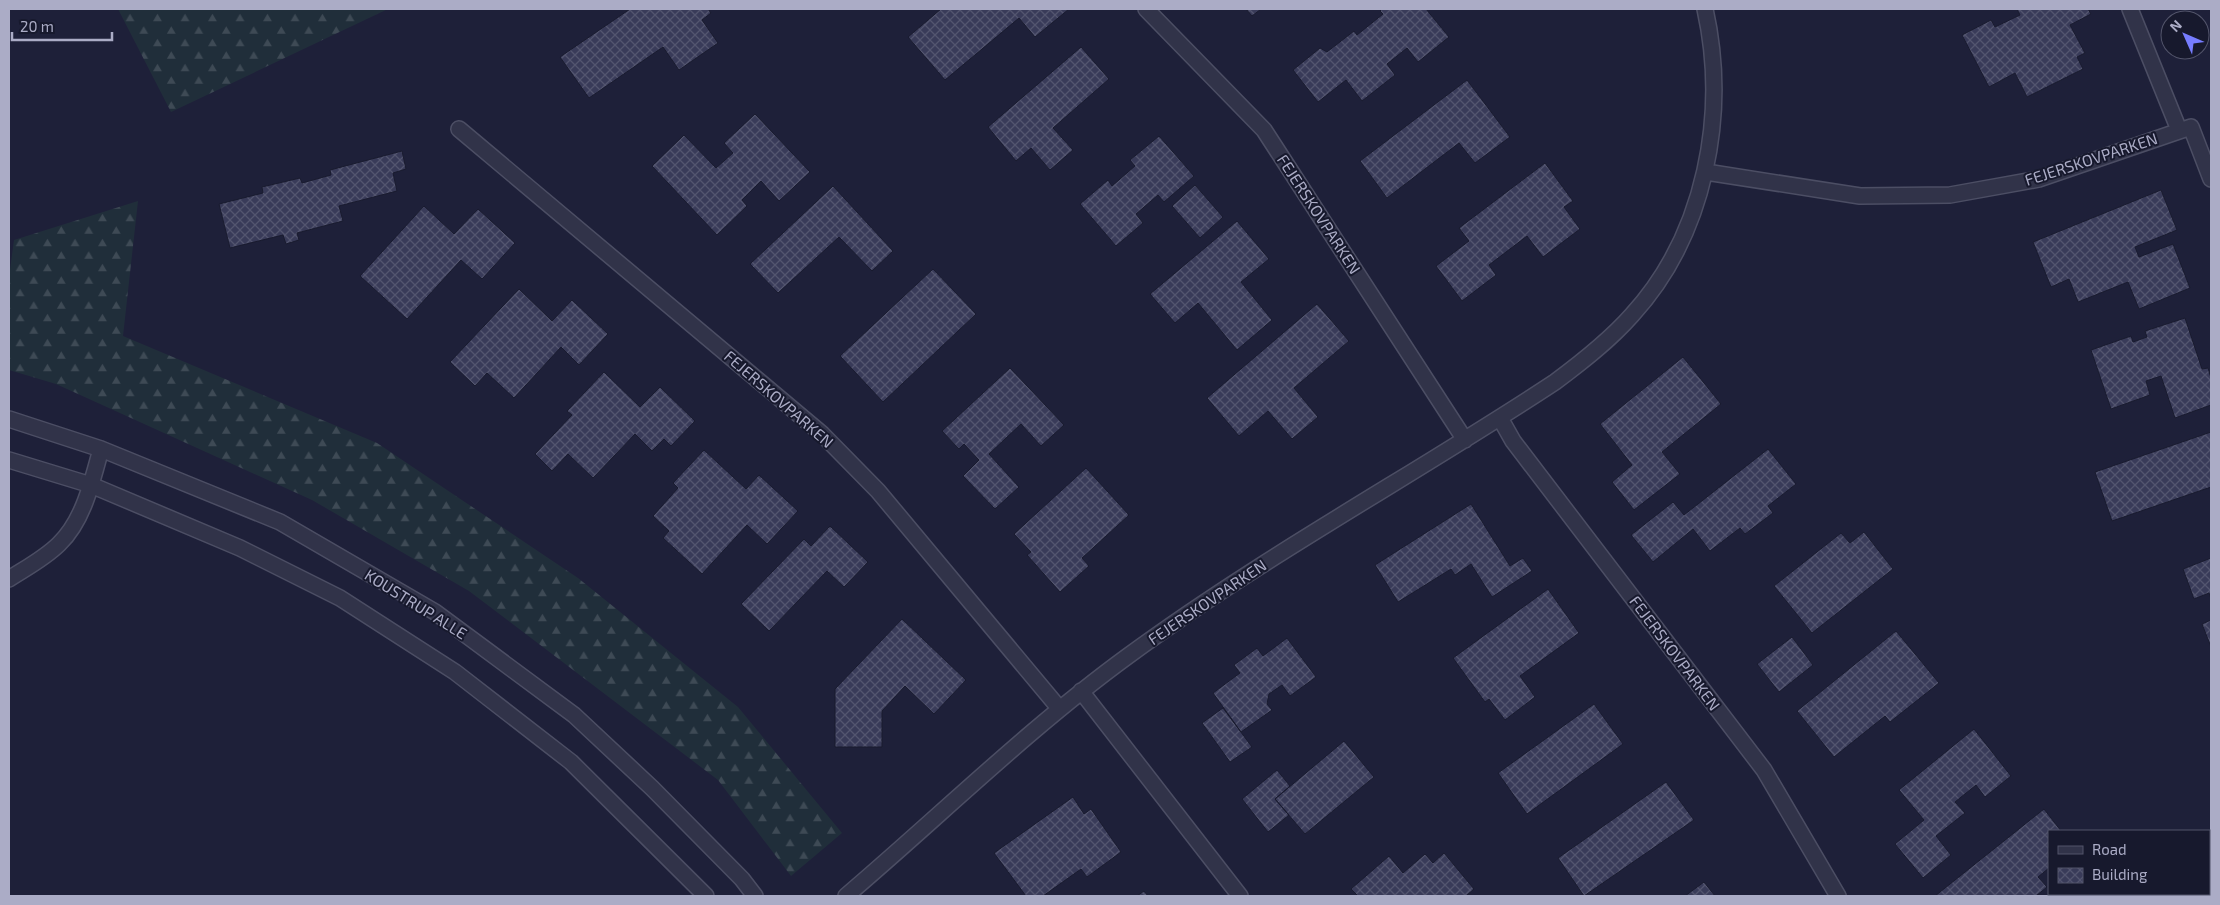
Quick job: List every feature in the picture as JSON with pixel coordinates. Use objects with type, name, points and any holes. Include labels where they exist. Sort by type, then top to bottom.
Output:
[{"type":"street","name":"FEJERSKOVPARKEN","points":[[1146,9],[1264,130],[1465,440]]},
{"type":"street","name":"FEJERSKOVPARKEN","points":[[846,896],[1059,708],[1128,655],[1280,554],[1555,382],[1594,352],[1633,314],[1673,256],[1706,172],[1713,116],[1714,82],[1710,29],[1705,9]]},
{"type":"street","name":"FEJERSKOVPARKEN","points":[[2130,9],[2179,130]]},
{"type":"street","name":"FEJERSKOVPARKEN","points":[[1706,172],[1860,196],[1950,195],[2039,179],[2191,127],[2211,178]]},
{"type":"street","name":"FEJERSKOVPARKEN","points":[[459,129],[829,441],[878,491],[1059,708]]},
{"type":"street","name":"FEJERSKOVPARKEN","points":[[1500,418],[1519,449],[1764,770],[1838,896]]},
{"type":"street","name":"KOUSTRUP ALLE","points":[[9,419],[100,449],[280,522],[434,612],[574,715],[652,788],[742,879],[755,896]]},
{"type":"street","points":[[9,579],[60,543],[76,520],[91,486],[100,449]]},
{"type":"street","points":[[9,460],[91,486],[240,548],[340,598],[455,672],[571,762],[706,896]]},
{"type":"street","points":[[1081,692],[1240,896]]},
{"type":"green space","points":[[118,9],[388,9],[171,112]]},
{"type":"green space","points":[[138,201],[123,336],[377,443],[578,578],[738,707],[842,833],[791,876],[718,780],[469,591],[312,500],[56,384],[9,370],[9,277],[14,240]]},
{"type":"building","points":[[630,9],[708,9],[711,13],[702,20],[718,43],[679,70],[663,47],[589,98],[560,57]]},
{"type":"building","points":[[941,9],[1069,9],[1035,37],[1019,18],[945,80],[908,37]]},
{"type":"building","points":[[1246,9],[1261,9],[1252,16]]},
{"type":"building","points":[[1382,9],[1426,9],[1449,37],[1418,62],[1407,48],[1387,64],[1395,75],[1362,101],[1346,80],[1318,102],[1293,70],[1320,48],[1327,52],[1354,31],[1357,35],[1383,14],[1380,11]]},
{"type":"building","points":[[2017,9],[2088,9],[2091,14],[2070,25],[2085,53],[2077,57],[2083,69],[2027,97],[2015,73],[1989,87],[1962,35],[1991,20],[1995,27],[2020,15]]},
{"type":"building","points":[[1081,47],[1109,79],[1053,128],[1073,150],[1050,170],[1031,148],[1016,161],[988,127]]},
{"type":"building","points":[[1467,80],[1510,137],[1475,163],[1459,143],[1387,198],[1360,161]]},
{"type":"building","points":[[755,114],[810,172],[779,201],[761,181],[742,200],[747,206],[717,235],[652,166],[684,135],[716,168],[733,153],[724,143]]},
{"type":"building","points":[[1159,136],[1194,176],[1164,202],[1158,195],[1136,214],[1143,223],[1116,246],[1080,204],[1108,180],[1112,186],[1135,166],[1130,160]]},
{"type":"building","points":[[402,151],[406,169],[393,173],[397,191],[339,206],[343,221],[297,233],[299,240],[286,244],[283,235],[230,248],[219,204],[263,193],[262,187],[300,178],[302,183],[331,175],[330,170]]},
{"type":"building","points":[[1545,163],[1573,201],[1564,207],[1580,229],[1543,257],[1527,236],[1489,265],[1496,275],[1462,301],[1436,266],[1469,241],[1459,228]]},
{"type":"building","points":[[1195,185],[1223,217],[1200,238],[1172,206]]},
{"type":"building","points":[[833,186],[893,251],[872,271],[839,237],[778,293],[750,264]]},
{"type":"building","points":[[2161,190],[2177,230],[2135,247],[2139,257],[2173,244],[2190,288],[2139,309],[2128,282],[2078,302],[2069,279],[2051,287],[2033,242]]},
{"type":"building","points":[[424,206],[454,234],[478,209],[515,243],[482,279],[461,260],[407,319],[360,276]]},
{"type":"building","points":[[1237,221],[1269,259],[1241,282],[1272,320],[1237,350],[1198,303],[1175,323],[1150,294]]},
{"type":"building","points":[[933,269],[976,314],[883,402],[840,356]]},
{"type":"building","points":[[519,289],[552,321],[572,300],[608,334],[579,365],[561,347],[514,398],[487,373],[475,386],[450,362]]},
{"type":"building","points":[[1317,304],[1349,341],[1294,388],[1318,417],[1292,439],[1268,411],[1239,436],[1207,398]]},
{"type":"building","points":[[2185,318],[2202,369],[2208,368],[2211,378],[2211,405],[2175,418],[2161,376],[2146,381],[2150,395],[2111,409],[2091,350],[2131,336],[2133,342],[2147,337],[2145,331]]},
{"type":"building","points":[[1683,357],[1721,404],[1662,452],[1680,474],[1634,510],[1612,482],[1632,465],[1600,424]]},
{"type":"building","points":[[1010,368],[1064,425],[1041,446],[1021,424],[989,454],[1019,487],[995,509],[963,476],[979,460],[964,444],[959,449],[942,431]]},
{"type":"building","points":[[604,372],[640,407],[660,387],[695,421],[671,446],[664,439],[652,451],[635,434],[593,478],[568,454],[552,471],[535,454],[572,415],[567,411]]},
{"type":"building","points":[[2211,432],[2211,487],[2112,521],[2095,472]]},
{"type":"building","points":[[1768,449],[1796,484],[1768,506],[1773,513],[1745,534],[1740,528],[1710,551],[1693,529],[1653,562],[1631,535],[1673,502],[1684,515]]},
{"type":"building","points":[[704,450],[746,489],[759,475],[798,511],[767,544],[747,525],[702,574],[663,538],[669,531],[653,516],[678,488],[673,483]]},
{"type":"building","points":[[1086,468],[1129,515],[1082,558],[1089,566],[1060,592],[1027,555],[1031,552],[1014,534]]},
{"type":"building","points":[[1471,504],[1510,566],[1523,558],[1532,571],[1492,597],[1471,564],[1455,575],[1451,569],[1398,602],[1375,565]]},
{"type":"building","points":[[830,526],[868,562],[844,587],[827,571],[769,631],[741,604],[804,539],[811,546]]},
{"type":"building","points":[[1864,532],[1893,569],[1812,633],[1774,586],[1841,533],[1850,543]]},
{"type":"building","points":[[2211,558],[2211,599],[2209,593],[2194,599],[2183,569]]},
{"type":"building","points":[[1548,589],[1579,633],[1520,676],[1535,697],[1505,720],[1489,699],[1485,702],[1453,658]]},
{"type":"building","points":[[902,619],[966,680],[934,714],[905,686],[882,711],[882,747],[835,747],[835,689]]},
{"type":"building","points":[[2211,620],[2211,647],[2202,624]]},
{"type":"building","points":[[1896,631],[1939,683],[1890,722],[1885,716],[1834,757],[1797,711]]},
{"type":"building","points":[[1792,637],[1813,665],[1779,692],[1757,664]]},
{"type":"building","points":[[1287,638],[1316,677],[1290,696],[1282,685],[1269,694],[1267,704],[1272,710],[1241,732],[1213,693],[1240,673],[1234,665],[1257,648],[1263,656]]},
{"type":"building","points":[[1594,704],[1623,744],[1527,814],[1498,773]]},
{"type":"building","points":[[1223,708],[1252,747],[1230,762],[1202,723]]},
{"type":"building","points":[[1974,729],[2011,776],[1985,797],[1976,785],[1955,802],[1965,813],[1936,836],[1951,855],[1923,878],[1895,844],[1924,820],[1899,790]]},
{"type":"building","points":[[1344,741],[1374,777],[1305,834],[1275,799]]},
{"type":"building","points":[[1277,770],[1290,786],[1275,799],[1289,815],[1268,832],[1242,799]]},
{"type":"building","points":[[1666,782],[1694,820],[1584,896],[1558,858]]},
{"type":"building","points":[[1073,797],[1084,814],[1091,809],[1121,852],[1087,877],[1081,869],[1043,896],[1026,896],[994,853]]},
{"type":"building","points":[[2044,809],[2060,830],[2048,830],[2048,869],[2038,877],[2047,887],[2036,896],[1935,896]]},
{"type":"building","points":[[1444,853],[1474,889],[1466,896],[1358,896],[1351,889],[1389,856],[1403,873],[1425,854],[1433,863]]},
{"type":"building","points":[[1704,882],[1715,896],[1685,896]]},
{"type":"building","points":[[1144,891],[1148,896],[1137,896]]}]
